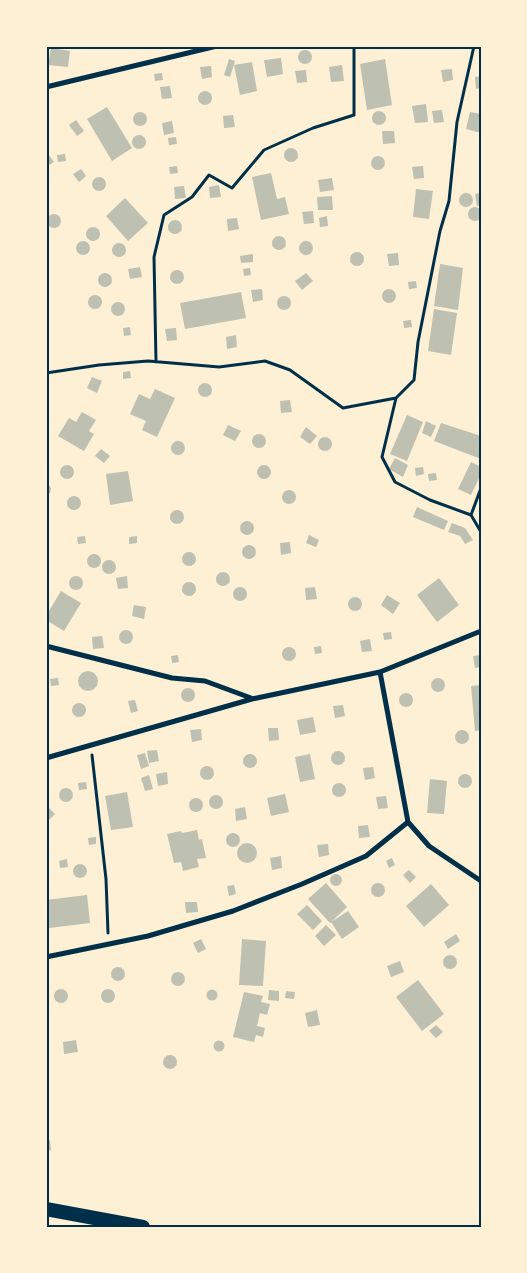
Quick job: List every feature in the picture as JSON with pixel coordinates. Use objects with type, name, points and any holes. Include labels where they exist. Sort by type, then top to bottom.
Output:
[{"type":"highway","points":[[46,1209],[143,1227]]},
{"type":"street","points":[[46,87],[217,46]]},
{"type":"street","points":[[46,758],[252,699],[380,672],[481,631]]},
{"type":"street","points":[[46,646],[172,678],[205,681],[252,699]]},
{"type":"street","points":[[380,672],[408,822],[429,846],[481,881]]},
{"type":"street","points":[[46,957],[148,936],[233,911],[366,856],[408,822]]},
{"type":"path","points":[[156,362],[154,257],[164,216],[192,197],[209,175],[232,188],[264,150],[313,128],[354,115],[354,46]]},
{"type":"path","points":[[474,46],[457,122],[449,202],[440,231],[418,342],[414,380],[396,398],[382,457],[395,482],[430,500],[471,515],[481,532]]},
{"type":"path","points":[[46,373],[99,365],[148,361],[219,367],[265,361],[290,370],[343,408],[396,398]]},
{"type":"path","points":[[471,515],[481,488]]},
{"type":"path","points":[[90,744],[106,879],[108,945]]},
{"type":"building","points":[[51,48],[70,51],[68,67],[48,65]]},
{"type":"building","points":[[302,50],[308,50],[312,57],[308,64],[302,64],[298,60],[298,54]]},
{"type":"building","points":[[281,58],[283,74],[267,77],[264,60]]},
{"type":"building","points":[[229,59],[235,61],[230,77],[224,75]]},
{"type":"building","points":[[385,59],[392,105],[367,110],[360,64]]},
{"type":"building","points":[[252,62],[257,91],[240,95],[234,65]]},
{"type":"building","points":[[342,65],[344,81],[331,82],[329,67]]},
{"type":"building","points":[[211,66],[212,77],[202,79],[200,67]]},
{"type":"building","points":[[452,69],[453,80],[443,82],[441,70]]},
{"type":"building","points":[[306,70],[307,82],[297,83],[295,71]]},
{"type":"building","points":[[162,73],[163,80],[155,81],[154,74]]},
{"type":"building","points":[[481,76],[481,88],[476,89],[475,77]]},
{"type":"building","points":[[170,86],[172,98],[162,99],[160,87]]},
{"type":"building","points":[[202,91],[208,91],[212,98],[208,105],[202,105],[198,101],[198,95]]},
{"type":"building","points":[[426,104],[428,122],[415,123],[412,106]]},
{"type":"building","points":[[107,107],[132,148],[112,161],[87,119]]},
{"type":"building","points":[[442,110],[444,122],[434,123],[432,111]]},
{"type":"building","points":[[376,111],[382,111],[386,118],[382,125],[376,125],[372,121],[372,115]]},
{"type":"building","points":[[137,112],[143,112],[147,119],[143,126],[137,126],[133,122],[133,116]]},
{"type":"building","points":[[470,112],[481,114],[481,133],[466,129]]},
{"type":"building","points":[[233,115],[235,127],[224,128],[223,116]]},
{"type":"building","points":[[76,120],[84,131],[77,136],[69,125]]},
{"type":"building","points":[[172,121],[174,133],[164,135],[162,123]]},
{"type":"building","points":[[382,131],[394,131],[395,143],[383,144]]},
{"type":"building","points":[[136,135],[142,135],[146,142],[142,149],[136,149],[132,145],[132,139]]},
{"type":"building","points":[[176,137],[177,144],[169,145],[168,138]]},
{"type":"building","points":[[288,148],[294,148],[298,155],[294,162],[288,162],[284,158],[284,152]]},
{"type":"building","points":[[46,151],[54,162],[46,167]]},
{"type":"building","points":[[65,154],[66,161],[58,162],[57,155]]},
{"type":"building","points":[[375,156],[381,156],[385,163],[381,170],[375,170],[371,166],[371,160]]},
{"type":"building","points":[[177,166],[178,173],[170,174],[169,167]]},
{"type":"building","points":[[423,166],[424,178],[414,179],[412,167]]},
{"type":"building","points":[[81,169],[86,176],[79,182],[73,174]]},
{"type":"building","points":[[271,173],[277,199],[285,197],[289,214],[261,220],[252,177]]},
{"type":"building","points":[[96,177],[102,177],[106,184],[102,191],[96,191],[92,187],[92,181]]},
{"type":"building","points":[[332,178],[334,190],[320,192],[318,180]]},
{"type":"building","points":[[219,185],[221,197],[210,198],[209,187]]},
{"type":"building","points":[[184,186],[186,198],[175,199],[174,187]]},
{"type":"building","points":[[416,189],[433,191],[429,219],[413,217]]},
{"type":"building","points":[[463,193],[469,193],[473,200],[469,207],[463,207],[459,203],[459,197]]},
{"type":"building","points":[[481,193],[481,205],[477,206],[475,194]]},
{"type":"building","points":[[332,196],[333,210],[318,210],[317,197]]},
{"type":"building","points":[[125,198],[148,223],[128,241],[106,216]]},
{"type":"building","points":[[475,207],[480,209],[482,214],[480,219],[475,221],[470,219],[468,214],[470,209]]},
{"type":"building","points":[[313,211],[314,223],[304,224],[302,212]]},
{"type":"building","points":[[51,214],[57,214],[61,221],[57,228],[51,228],[47,224],[47,218]]},
{"type":"building","points":[[327,216],[328,226],[320,227],[319,218]]},
{"type":"building","points":[[237,218],[239,229],[228,231],[227,219]]},
{"type":"building","points":[[172,220],[178,220],[182,227],[178,234],[172,234],[168,230],[168,224]]},
{"type":"building","points":[[90,227],[96,227],[100,234],[96,241],[90,241],[86,237],[86,231]]},
{"type":"building","points":[[276,236],[282,236],[286,243],[282,250],[276,250],[272,246],[272,240]]},
{"type":"building","points":[[80,241],[86,241],[90,248],[86,255],[80,255],[76,251],[76,245]]},
{"type":"building","points":[[303,241],[309,241],[313,248],[309,255],[303,255],[299,251],[299,245]]},
{"type":"building","points":[[116,243],[122,243],[126,250],[122,257],[116,257],[112,253],[112,247]]},
{"type":"building","points":[[354,252],[360,252],[364,259],[360,266],[354,266],[350,262],[350,256]]},
{"type":"building","points":[[398,253],[399,265],[389,266],[387,254]]},
{"type":"building","points":[[253,254],[253,262],[241,263],[240,256]]},
{"type":"building","points":[[440,264],[463,268],[458,310],[434,306]]},
{"type":"building","points":[[140,267],[142,277],[130,279],[128,269]]},
{"type":"building","points":[[250,268],[251,275],[244,276],[243,269]]},
{"type":"building","points":[[174,270],[180,270],[184,277],[180,284],[174,284],[170,280],[170,274]]},
{"type":"building","points":[[102,273],[108,273],[112,280],[108,287],[102,287],[98,283],[98,277]]},
{"type":"building","points":[[306,273],[313,281],[302,290],[295,281]]},
{"type":"building","points":[[416,281],[417,288],[409,289],[408,282]]},
{"type":"building","points":[[262,289],[263,300],[253,302],[251,290]]},
{"type":"building","points":[[386,289],[392,289],[396,296],[392,303],[386,303],[382,299],[382,293]]},
{"type":"building","points":[[241,292],[246,318],[185,329],[180,303]]},
{"type":"building","points":[[92,295],[98,295],[102,302],[98,309],[92,309],[88,305],[88,299]]},
{"type":"building","points":[[281,296],[287,296],[291,303],[287,310],[281,310],[277,306],[277,300]]},
{"type":"building","points":[[115,302],[121,302],[125,309],[121,316],[115,316],[111,312],[111,306]]},
{"type":"building","points":[[434,309],[457,313],[451,355],[428,351]]},
{"type":"building","points":[[411,320],[412,327],[404,328],[403,321]]},
{"type":"building","points":[[130,327],[131,335],[124,336],[123,328]]},
{"type":"building","points":[[176,328],[177,340],[167,341],[165,329]]},
{"type":"building","points":[[236,335],[237,347],[227,349],[226,337]]},
{"type":"building","points":[[130,371],[131,378],[123,379],[123,372]]},
{"type":"building","points":[[92,377],[102,381],[97,393],[87,388]]},
{"type":"building","points":[[202,383],[208,383],[212,390],[208,397],[202,397],[198,393],[198,387]]},
{"type":"building","points":[[155,389],[175,398],[157,437],[142,430],[146,421],[130,414],[139,394],[150,399]]},
{"type":"building","points":[[290,400],[292,412],[281,413],[280,401]]},
{"type":"building","points":[[82,412],[96,420],[89,431],[94,434],[84,451],[58,436],[69,418],[76,422]]},
{"type":"building","points":[[407,415],[423,422],[407,461],[390,454]]},
{"type":"building","points":[[426,421],[436,426],[431,437],[422,433]]},
{"type":"building","points":[[441,423],[481,436],[481,459],[434,441]]},
{"type":"building","points":[[228,425],[241,431],[235,441],[223,435]]},
{"type":"building","points":[[306,427],[317,436],[310,444],[300,437]]},
{"type":"building","points":[[256,434],[262,434],[266,441],[262,448],[256,448],[252,444],[252,438]]},
{"type":"building","points":[[322,437],[328,437],[332,444],[328,451],[322,451],[318,447],[318,441]]},
{"type":"building","points":[[175,441],[181,441],[185,448],[181,455],[175,455],[171,451],[171,445]]},
{"type":"building","points":[[101,449],[110,456],[104,463],[95,456]]},
{"type":"building","points":[[395,458],[408,465],[403,477],[389,469]]},
{"type":"building","points":[[471,462],[481,467],[481,474],[471,495],[458,489]]},
{"type":"building","points":[[64,465],[70,465],[74,472],[70,479],[64,479],[60,475],[60,469]]},
{"type":"building","points":[[261,465],[267,465],[271,472],[267,479],[261,479],[257,475],[257,469]]},
{"type":"building","points":[[423,467],[424,474],[416,476],[415,468]]},
{"type":"building","points":[[128,471],[133,501],[110,505],[106,474]]},
{"type":"building","points":[[436,473],[437,480],[429,481],[428,474]]},
{"type":"building","points":[[46,484],[51,489],[50,493],[46,495]]},
{"type":"building","points":[[286,490],[292,490],[296,497],[292,504],[286,504],[282,500],[282,494]]},
{"type":"building","points":[[71,496],[77,496],[81,503],[77,510],[71,510],[67,506],[67,500]]},
{"type":"building","points":[[417,507],[448,521],[444,530],[413,517]]},
{"type":"building","points":[[174,510],[180,510],[184,517],[180,524],[174,524],[170,520],[170,514]]},
{"type":"building","points":[[244,521],[250,521],[254,528],[250,535],[244,535],[240,531],[240,525]]},
{"type":"building","points":[[452,523],[465,528],[473,540],[465,544],[460,536],[448,532]]},
{"type":"building","points":[[309,535],[319,540],[316,547],[306,543]]},
{"type":"building","points":[[85,536],[86,543],[78,544],[77,537]]},
{"type":"building","points":[[137,536],[137,543],[129,544],[129,537]]},
{"type":"building","points":[[290,542],[291,553],[281,555],[280,543]]},
{"type":"building","points":[[246,545],[252,545],[256,552],[252,559],[246,559],[242,555],[242,549]]},
{"type":"building","points":[[186,552],[192,552],[196,559],[192,566],[186,566],[182,562],[182,556]]},
{"type":"building","points":[[91,554],[97,554],[101,561],[97,568],[91,568],[87,564],[87,558]]},
{"type":"building","points":[[106,560],[112,560],[116,567],[112,574],[106,574],[102,570],[102,564]]},
{"type":"building","points":[[220,572],[226,572],[230,579],[226,586],[220,586],[216,582],[216,576]]},
{"type":"building","points":[[73,576],[79,576],[83,583],[79,590],[73,590],[69,586],[69,580]]},
{"type":"building","points":[[127,576],[128,588],[118,589],[116,578]]},
{"type":"building","points":[[439,578],[459,605],[437,622],[417,595]]},
{"type":"building","points":[[186,582],[192,582],[196,589],[192,596],[186,596],[182,592],[182,586]]},
{"type":"building","points":[[237,587],[243,587],[247,594],[243,601],[237,601],[233,597],[233,591]]},
{"type":"building","points":[[315,587],[317,599],[306,600],[305,588]]},
{"type":"building","points":[[61,591],[81,603],[64,631],[46,620],[46,616]]},
{"type":"building","points":[[387,595],[400,603],[393,614],[381,605]]},
{"type":"building","points":[[352,597],[358,597],[362,604],[358,611],[352,611],[348,607],[348,601]]},
{"type":"building","points":[[134,605],[146,607],[144,619],[132,616]]},
{"type":"building","points":[[123,630],[129,630],[133,637],[129,644],[123,644],[119,640],[119,634]]},
{"type":"building","points":[[391,632],[392,639],[384,640],[383,633]]},
{"type":"building","points":[[102,636],[104,648],[93,649],[92,637]]},
{"type":"building","points":[[370,639],[372,651],[362,652],[360,641]]},
{"type":"building","points":[[321,646],[322,653],[315,654],[314,647]]},
{"type":"building","points":[[286,647],[292,647],[296,654],[292,661],[286,661],[282,657],[282,651]]},
{"type":"building","points":[[178,655],[179,662],[172,663],[171,656]]},
{"type":"building","points":[[481,655],[481,667],[475,668],[473,656]]},
{"type":"building","points":[[88,671],[95,674],[98,681],[95,688],[88,691],[81,688],[78,681],[81,674]]},
{"type":"building","points":[[58,678],[59,685],[51,686],[50,679]]},
{"type":"building","points":[[435,678],[441,678],[445,685],[441,692],[435,692],[431,688],[431,682]]},
{"type":"building","points":[[481,685],[481,730],[475,731],[471,686]]},
{"type":"building","points":[[185,688],[191,688],[195,695],[191,702],[185,702],[181,698],[181,692]]},
{"type":"building","points":[[403,693],[409,693],[413,700],[409,707],[403,707],[399,703],[399,697]]},
{"type":"building","points":[[135,700],[138,711],[131,713],[128,701]]},
{"type":"building","points":[[76,703],[82,703],[86,710],[82,717],[76,717],[72,713],[72,707]]},
{"type":"building","points":[[343,705],[345,716],[335,718],[333,706]]},
{"type":"building","points":[[313,717],[316,732],[300,735],[297,720]]},
{"type":"building","points":[[268,728],[278,728],[279,740],[269,741]]},
{"type":"building","points":[[201,729],[202,740],[192,742],[190,730]]},
{"type":"building","points":[[459,730],[465,730],[469,737],[465,744],[459,744],[455,740],[455,734]]},
{"type":"building","points":[[157,750],[159,761],[149,763],[147,751]]},
{"type":"building","points":[[335,751],[341,751],[345,758],[341,765],[335,765],[331,761],[331,755]]},
{"type":"building","points":[[145,753],[149,766],[141,769],[137,755]]},
{"type":"building","points":[[247,754],[253,754],[257,761],[253,768],[247,768],[243,764],[243,758]]},
{"type":"building","points":[[310,754],[315,779],[300,782],[295,757]]},
{"type":"building","points":[[204,766],[210,766],[214,773],[210,780],[204,780],[200,776],[200,770]]},
{"type":"building","points":[[373,767],[375,778],[365,780],[363,768]]},
{"type":"building","points":[[167,772],[168,784],[158,786],[156,774]]},
{"type":"building","points":[[462,774],[468,774],[472,781],[468,788],[462,788],[458,784],[458,778]]},
{"type":"building","points":[[149,775],[153,789],[145,791],[141,778]]},
{"type":"building","points":[[430,779],[447,781],[444,814],[427,813]]},
{"type":"building","points":[[86,782],[87,789],[79,790],[78,783]]},
{"type":"building","points":[[336,783],[342,783],[346,790],[342,797],[336,797],[332,793],[332,787]]},
{"type":"building","points":[[63,788],[69,788],[73,795],[69,802],[63,802],[59,798],[59,792]]},
{"type":"building","points":[[127,792],[133,827],[111,830],[105,796]]},
{"type":"building","points":[[285,794],[289,812],[271,816],[267,798]]},
{"type":"building","points":[[213,795],[219,795],[223,802],[219,809],[213,809],[209,805],[209,799]]},
{"type":"building","points":[[386,796],[388,808],[378,809],[376,797]]},
{"type":"building","points":[[193,798],[199,798],[203,805],[199,812],[193,812],[189,808],[189,802]]},
{"type":"building","points":[[46,805],[55,814],[46,823]]},
{"type":"building","points":[[245,807],[247,819],[236,821],[235,809]]},
{"type":"building","points":[[368,825],[370,837],[359,838],[358,826]]},
{"type":"building","points":[[197,830],[199,840],[202,839],[206,858],[197,859],[199,867],[183,871],[181,862],[174,863],[167,834]]},
{"type":"building","points":[[230,833],[236,833],[240,840],[236,847],[230,847],[226,843],[226,837]]},
{"type":"building","points":[[96,837],[96,844],[89,845],[88,838]]},
{"type":"building","points":[[247,843],[254,846],[257,853],[254,860],[247,863],[240,860],[237,853],[240,846]]},
{"type":"building","points":[[328,844],[329,855],[319,857],[317,845]]},
{"type":"building","points":[[281,856],[282,868],[272,870],[270,858]]},
{"type":"building","points":[[392,858],[395,865],[389,868],[386,861]]},
{"type":"building","points":[[67,859],[68,867],[60,868],[59,861]]},
{"type":"building","points":[[77,864],[83,864],[87,871],[83,878],[77,878],[73,874],[73,868]]},
{"type":"building","points":[[409,870],[416,877],[410,883],[403,875]]},
{"type":"building","points":[[334,874],[338,874],[342,880],[338,886],[334,886],[330,882],[330,878]]},
{"type":"building","points":[[326,883],[347,907],[330,923],[308,899]]},
{"type":"building","points":[[375,883],[381,883],[385,890],[381,897],[375,897],[371,893],[371,887]]},
{"type":"building","points":[[431,884],[449,905],[424,927],[406,906]]},
{"type":"building","points":[[234,885],[236,894],[229,896],[227,886]]},
{"type":"building","points":[[87,895],[90,923],[49,928],[46,900]]},
{"type":"building","points":[[185,902],[197,902],[198,912],[186,913]]},
{"type":"building","points":[[307,905],[322,921],[313,930],[297,914]]},
{"type":"building","points":[[348,911],[359,927],[342,939],[331,922]]},
{"type":"building","points":[[326,925],[336,935],[324,946],[315,936]]},
{"type":"building","points":[[456,934],[460,941],[448,949],[444,942]]},
{"type":"building","points":[[201,939],[206,949],[198,953],[193,943]]},
{"type":"building","points":[[242,939],[266,941],[263,986],[239,985]]},
{"type":"building","points":[[447,955],[453,955],[457,962],[453,969],[447,969],[443,965],[443,959]]},
{"type":"building","points":[[400,961],[404,972],[391,977],[387,966]]},
{"type":"building","points":[[115,967],[121,967],[125,974],[121,981],[115,981],[111,977],[111,971]]},
{"type":"building","points":[[175,972],[181,972],[185,979],[181,986],[175,986],[171,982],[171,976]]},
{"type":"building","points":[[418,980],[444,1014],[422,1031],[396,997]]},
{"type":"building","points":[[58,989],[64,989],[68,996],[64,1003],[58,1003],[54,999],[54,993]]},
{"type":"building","points":[[105,989],[111,989],[115,996],[111,1003],[105,1003],[101,999],[101,993]]},
{"type":"building","points":[[210,990],[214,990],[217,995],[216,999],[210,1000],[207,997],[207,993]]},
{"type":"building","points":[[269,990],[279,991],[279,1001],[268,1000]]},
{"type":"building","points":[[286,991],[295,992],[294,999],[285,998]]},
{"type":"building","points":[[244,992],[263,996],[261,1002],[270,1004],[267,1015],[260,1013],[257,1026],[265,1028],[263,1037],[256,1035],[254,1042],[233,1037]]},
{"type":"building","points":[[317,1010],[320,1025],[308,1027],[305,1013]]},
{"type":"building","points":[[436,1025],[443,1032],[436,1038],[429,1031]]},
{"type":"building","points":[[76,1040],[78,1052],[64,1054],[63,1042]]},
{"type":"building","points":[[219,1040],[225,1046],[219,1052],[213,1046]]},
{"type":"building","points":[[167,1055],[173,1055],[177,1062],[173,1069],[167,1069],[163,1065],[163,1059]]},
{"type":"building","points":[[50,1140],[51,1150],[46,1151],[46,1141]]}]
